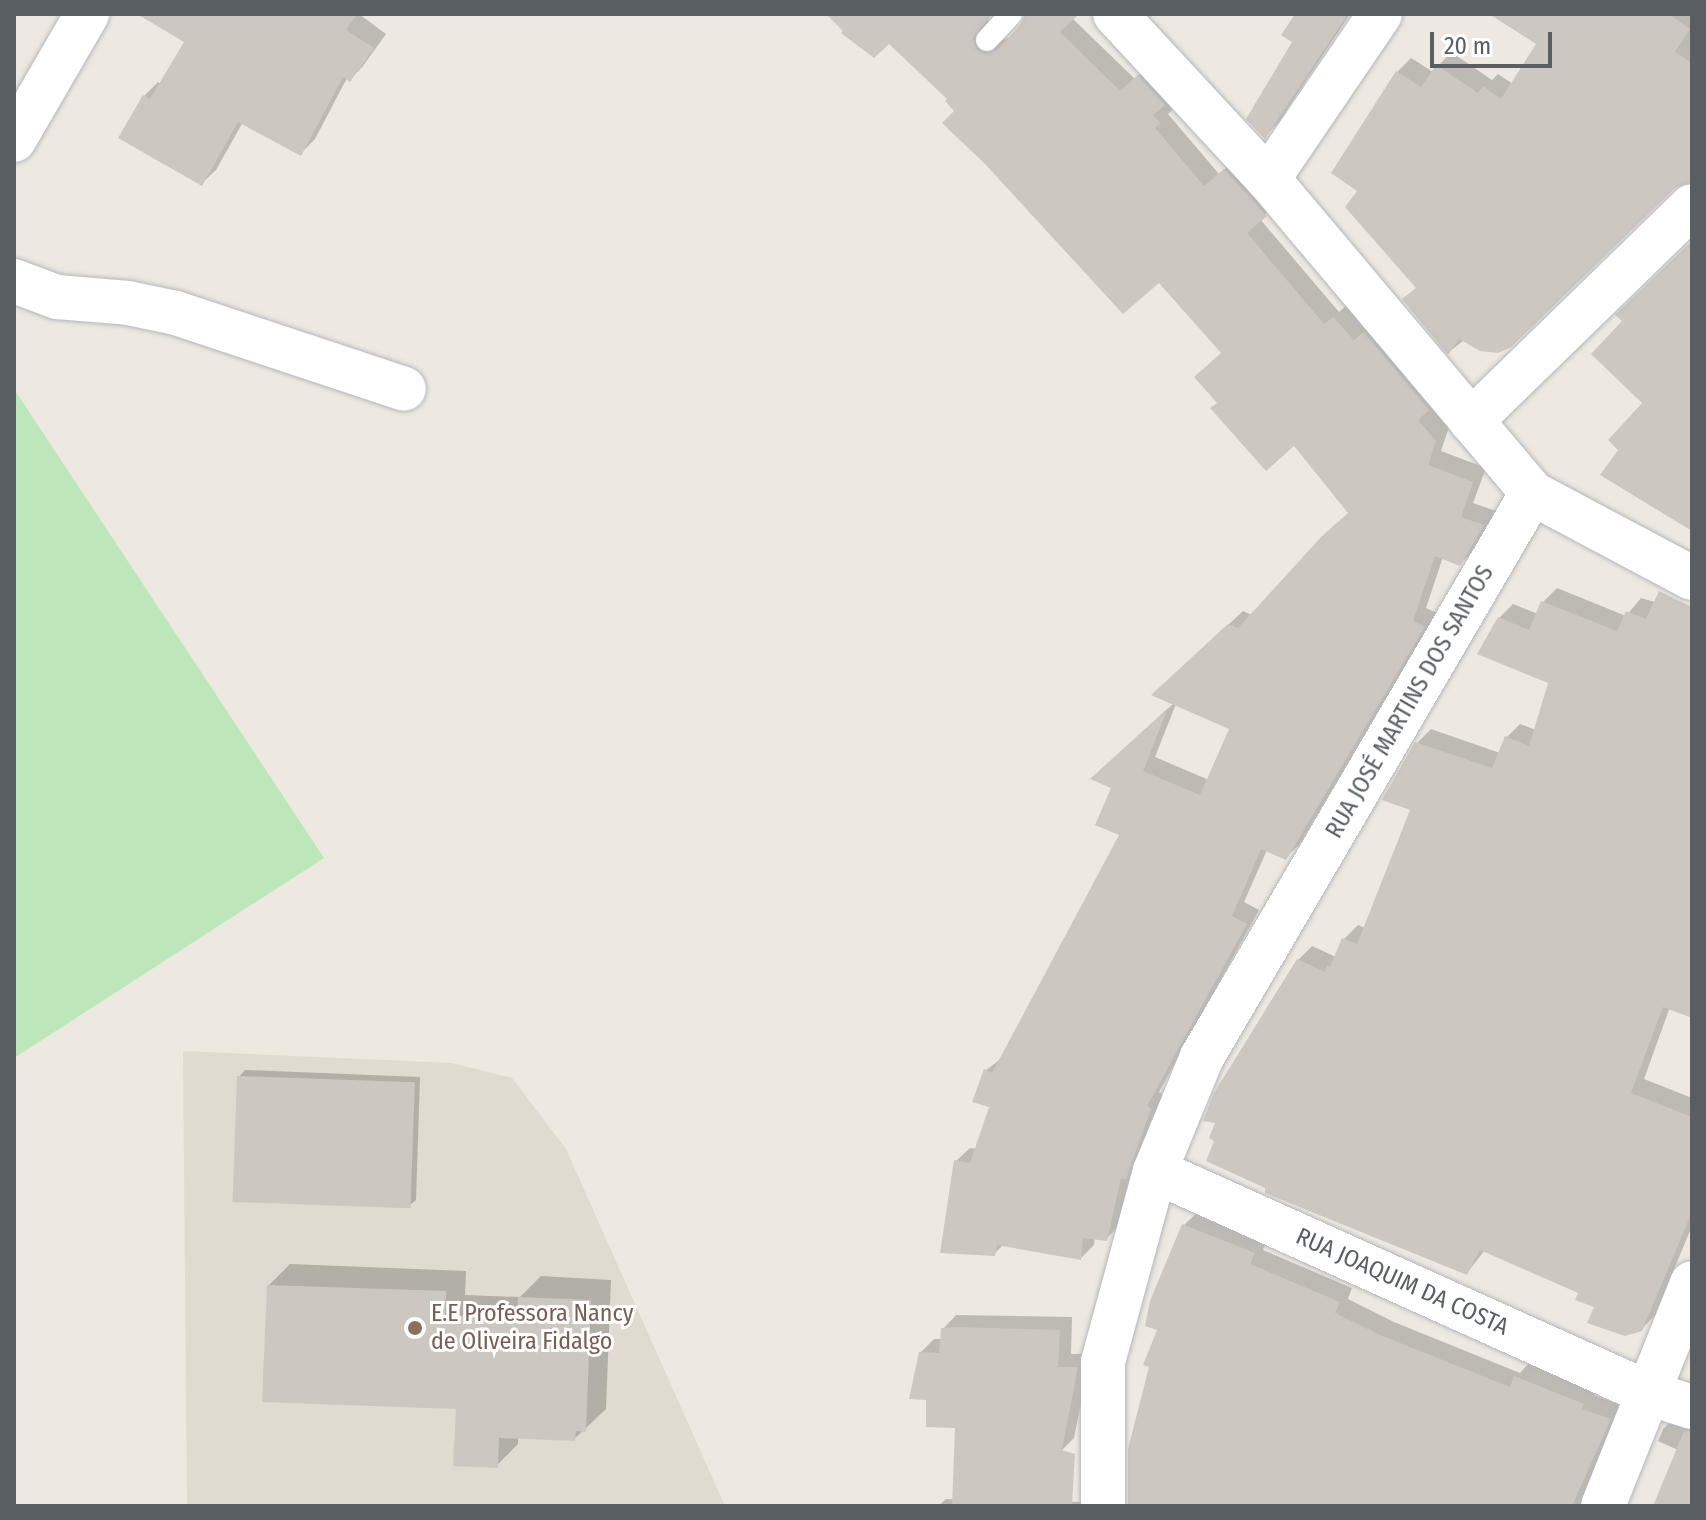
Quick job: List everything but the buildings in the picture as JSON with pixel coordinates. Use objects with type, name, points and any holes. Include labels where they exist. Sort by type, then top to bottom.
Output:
[{"type":"street","points":[[14,140],[87,14]]},
{"type":"street","points":[[1115,14],[1268,179],[1532,493],[1692,578]]},
{"type":"street","points":[[1268,179],[1380,14]]},
{"type":"street","points":[[1471,421],[1692,206]]},
{"type":"street","points":[[14,281],[57,297],[128,303],[176,313],[404,389]]},
{"type":"street","name":"RUA JOSÉ MARTINS DOS SANTOS","points":[[1103,1506],[1103,1362],[1155,1171],[1202,1057],[1532,493]]},
{"type":"street","name":"RUA JOAQUIM DA COSTA","points":[[1155,1171],[1648,1393],[1692,1407]]},
{"type":"street","points":[[1603,1506],[1692,1283]]},
{"type":"lane","points":[[987,40],[1011,14]]},
{"type":"shaded area","name":"E.E Professora Nancy de Oliveira Fidalgo","points":[[183,1051],[452,1063],[512,1078],[566,1149],[725,1506],[187,1506]]},
{"type":"green space","points":[[14,389],[324,858],[14,1058]]},
{"type":"place","name":"E.E Professora Nancy de Oliveira Fidalgo","points":[[415,1328]]}]
